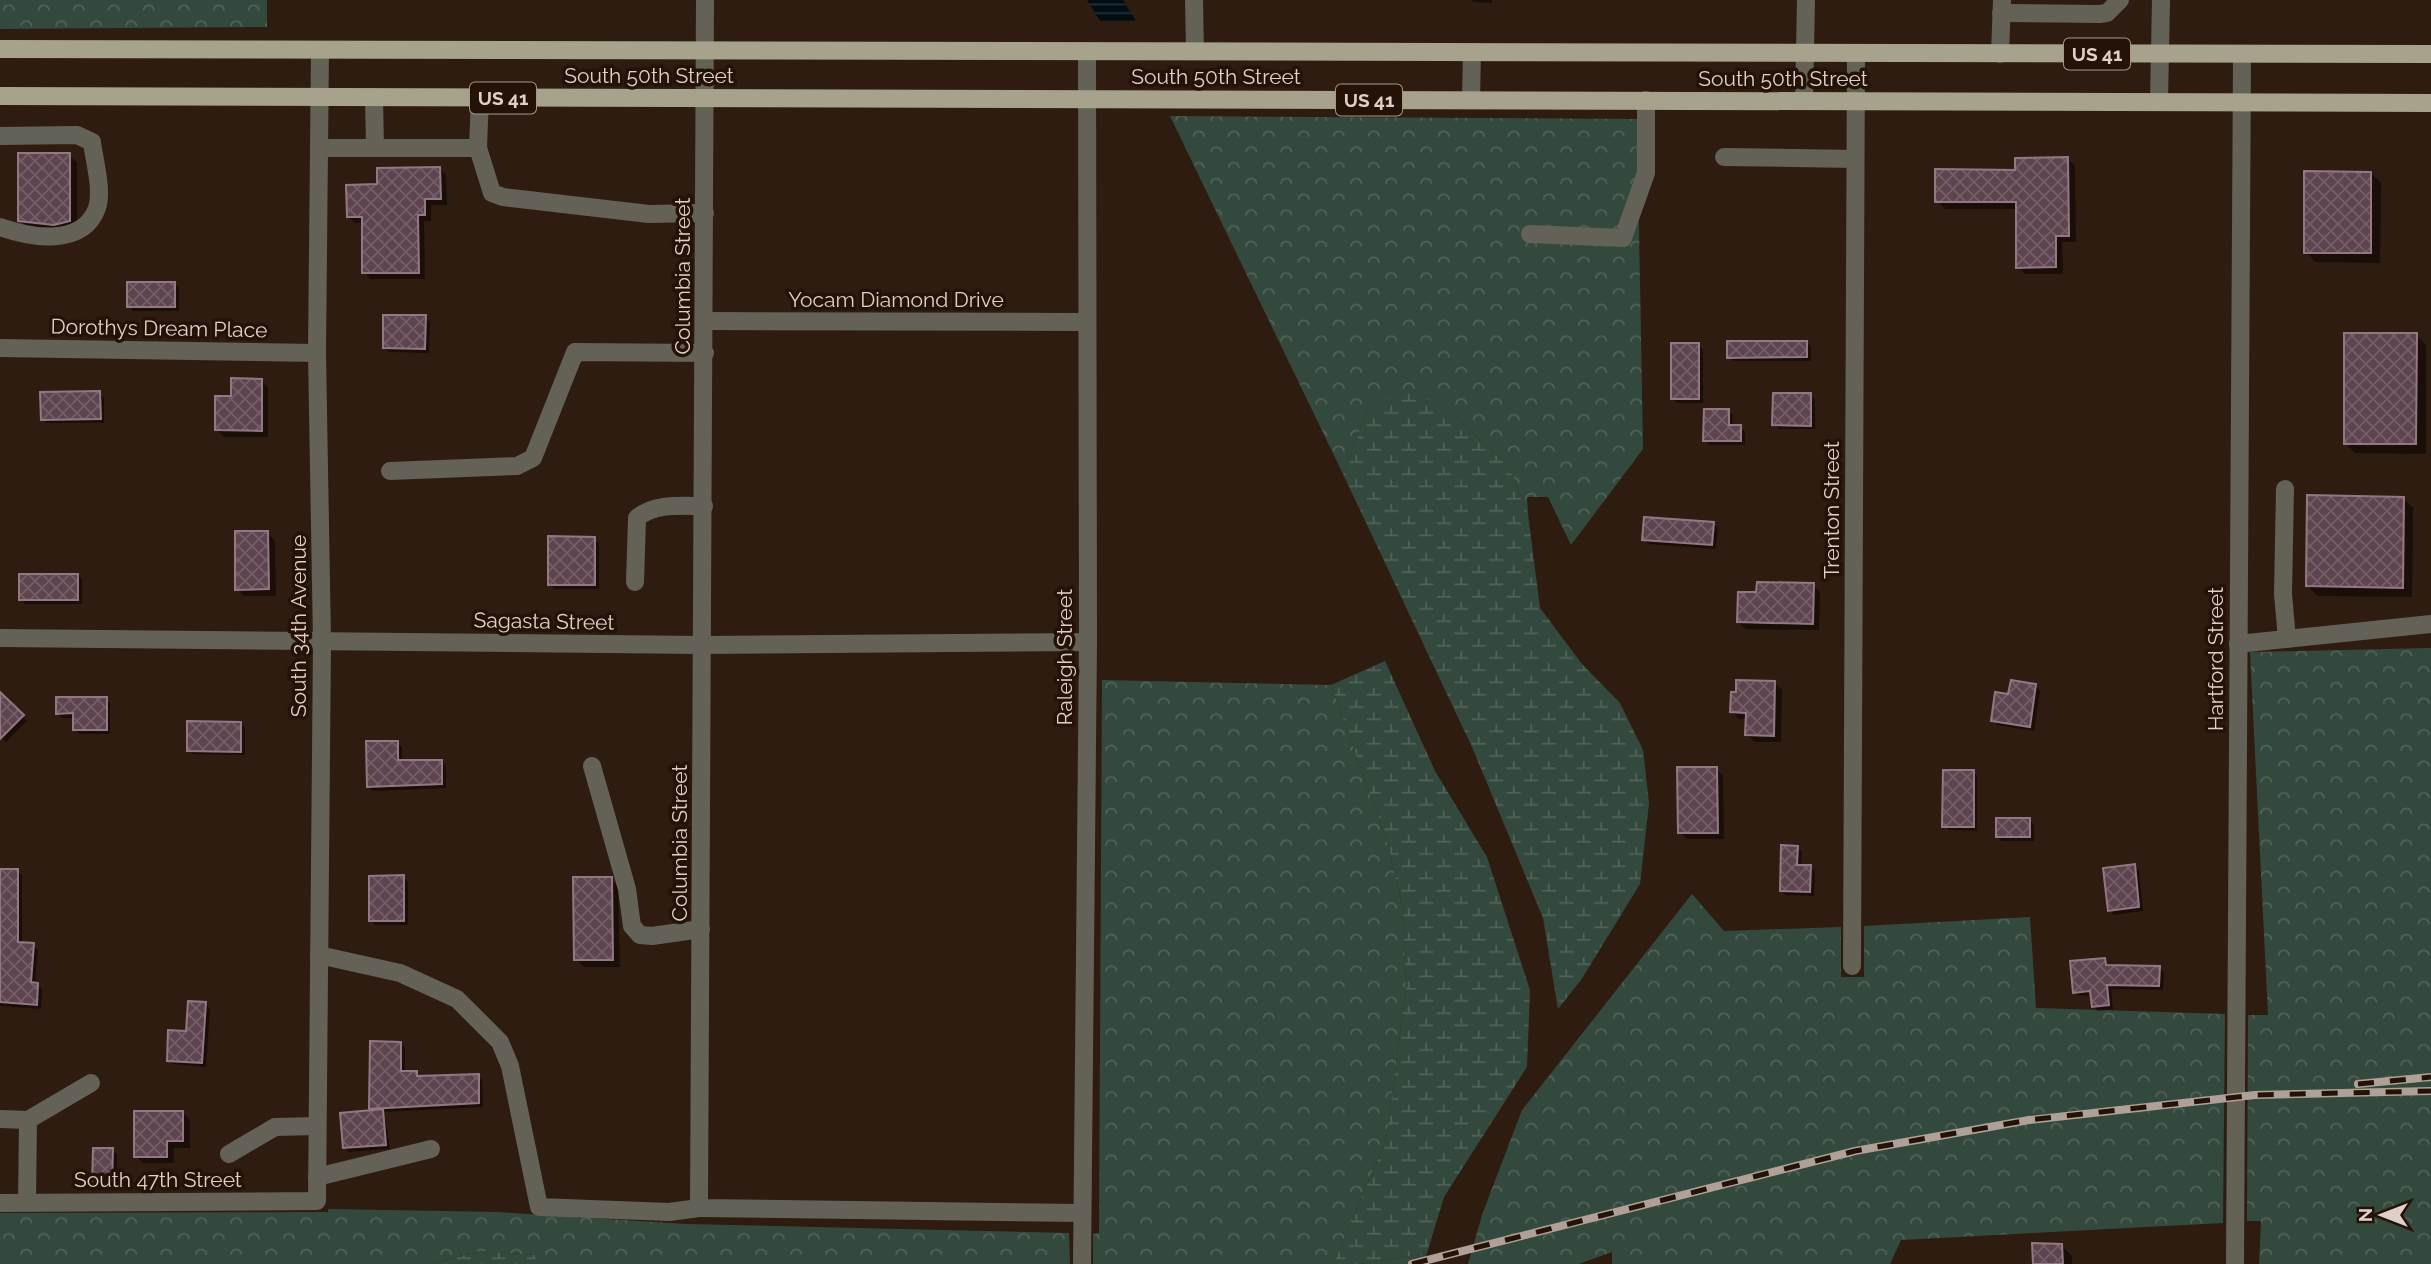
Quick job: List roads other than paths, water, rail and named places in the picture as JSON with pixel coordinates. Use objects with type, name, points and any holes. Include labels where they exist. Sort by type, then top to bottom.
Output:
[{"type":"main road","name":"South 50th Street","points":[[0,49],[2431,54]]},
{"type":"main road","name":"South 50th Street","points":[[0,96],[2431,103]]},
{"type":"street","name":"Columbia Street","points":[[699,1208],[705,0]]},
{"type":"street","points":[[1194,0],[1195,51]]},
{"type":"street","points":[[1804,101],[1806,0]]},
{"type":"street","points":[[2000,54],[2001,6],[2099,14],[2107,13],[2120,0]]},
{"type":"street","points":[[2159,102],[2161,0]]},
{"type":"street","name":"South 34th Avenue","points":[[317,1201],[322,641],[317,353],[320,50]]},
{"type":"street","name":"Raleigh Street","points":[[1082,1264],[1080,1213],[1088,642],[1087,51]]},
{"type":"street","points":[[1471,100],[1472,52]]},
{"type":"street","name":"Trenton Street","points":[[1852,967],[1856,53]]},
{"type":"street","name":"Hartford Street","points":[[2235,1264],[2242,54]]},
{"type":"street","points":[[374,97],[375,148]]},
{"type":"street","points":[[480,97],[478,148],[492,193],[503,197],[649,214],[705,213]]},
{"type":"street","points":[[1530,234],[1623,238],[1646,173],[1646,100]]},
{"type":"street","points":[[0,136],[77,135],[92,142],[97,207],[83,230],[66,236],[32,235],[0,227]]},
{"type":"street","points":[[319,148],[478,148]]},
{"type":"street","points":[[1724,157],[1855,159]]},
{"type":"street","name":"Yocam Diamond Drive","points":[[705,321],[1086,322]]},
{"type":"street","name":"Dorothys Dream Place","points":[[0,348],[317,353]]},
{"type":"street","points":[[390,471],[517,466],[533,458],[575,352],[705,353]]},
{"type":"street","points":[[2285,489],[2283,594],[2287,639]]},
{"type":"street","points":[[635,582],[637,518],[646,511],[670,506],[704,506]]},
{"type":"street","points":[[2238,644],[2431,624]]},
{"type":"street","name":"Sagasta Street","points":[[0,638],[702,645],[1088,642]]},
{"type":"street","points":[[592,766],[627,889],[632,926],[640,935],[652,936],[701,929]]},
{"type":"street","points":[[319,956],[400,973],[457,999],[500,1042],[510,1066],[539,1207],[669,1212],[699,1208],[1080,1213]]},
{"type":"street","points":[[0,1119],[28,1120],[90,1083]]},
{"type":"street","points":[[27,1202],[28,1120]]},
{"type":"street","points":[[229,1154],[275,1127],[317,1126]]},
{"type":"street","points":[[317,1177],[431,1149]]},
{"type":"street","name":"South 47th Street","points":[[0,1203],[317,1201]]},
{"type":"railway","points":[[2358,1084],[2431,1077]]},
{"type":"railway","points":[[1412,1264],[1855,1151],[2029,1120],[2255,1095],[2431,1091]]}]
